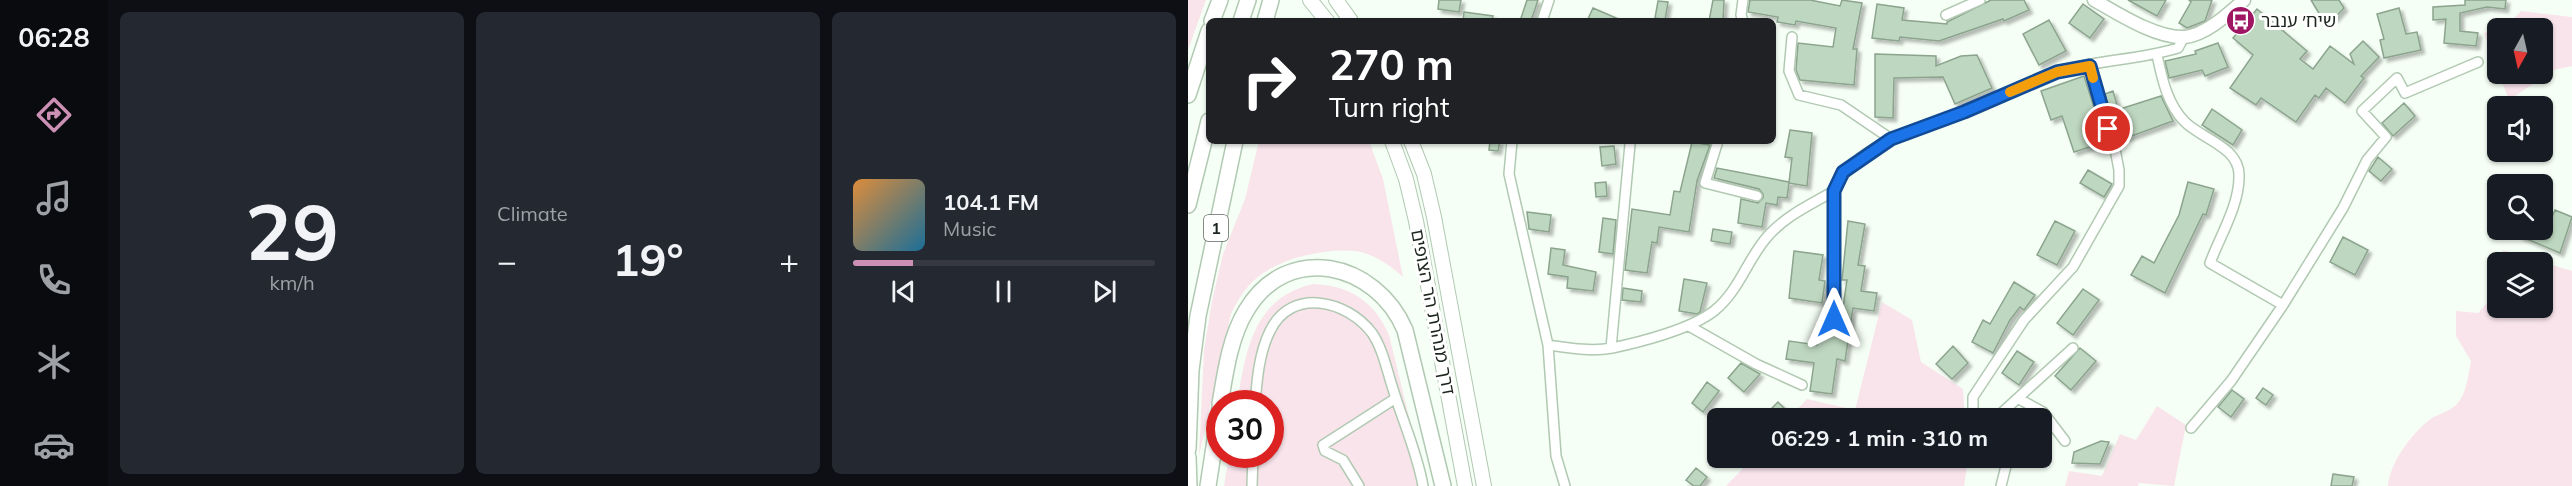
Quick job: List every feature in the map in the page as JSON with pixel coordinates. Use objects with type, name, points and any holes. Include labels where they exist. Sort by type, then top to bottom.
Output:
[{"type":"highway","points":[[1213,18],[1220,0]]},
{"type":"highway","points":[[1242,18],[1248,0]]},
{"type":"highway","points":[[1266,18],[1271,0]]},
{"type":"highway","points":[[1188,95],[1206,40]]},
{"type":"highway","points":[[1188,205],[1206,133]]},
{"type":"highway","name":"1","points":[[1188,449],[1191,369],[1198,316],[1234,144]]},
{"type":"highway","points":[[1223,390],[1238,328],[1246,310],[1258,294],[1274,281],[1296,271],[1312,268],[1347,272],[1378,290],[1396,310],[1405,330],[1443,486]]},
{"type":"highway","points":[[1188,457],[1189,486]]},
{"type":"highway","points":[[1208,486],[1211,468]]},
{"type":"main road","points":[[1336,0],[1349,18]]},
{"type":"main road","points":[[1312,2],[1325,18]]},
{"type":"main road","name":"דרך מנהרת הר הצופים","points":[[1393,144],[1406,179],[1416,221],[1465,486]]},
{"type":"main road","name":"דרך מנהרת הר הצופים","points":[[1413,144],[1424,174],[1434,217],[1484,486]]},
{"type":"street","points":[[1543,18],[1549,0]]},
{"type":"street","points":[[1742,18],[1743,0]]},
{"type":"street","points":[[1946,15],[1980,0]]},
{"type":"street","points":[[2094,0],[2148,28],[2184,37],[2207,28],[2244,0]]},
{"type":"street","points":[[1792,37],[1789,71],[1799,95],[1840,105],[1891,139]]},
{"type":"street","points":[[1834,319],[1834,191],[1843,172],[1891,139],[1964,112],[2057,72],[2157,55],[2178,48],[2184,37]]},
{"type":"street","points":[[2157,55],[2171,103],[2185,122],[2232,155],[2239,174],[2235,199],[2210,262],[2283,305]]},
{"type":"street","points":[[2191,428],[2231,381],[2283,305],[2343,208],[2367,160],[2386,137],[2362,111],[2397,78],[2405,93],[2478,62]]},
{"type":"street","points":[[1973,408],[1973,397],[2024,320],[2073,267],[2119,186],[2115,149],[2090,66]]},
{"type":"street","points":[[1512,144],[1509,174],[1548,345],[1556,456],[1565,486]]},
{"type":"street","points":[[1611,348],[1630,144]]},
{"type":"street","points":[[1717,144],[1705,183],[1757,196]]},
{"type":"street","points":[[1548,345],[1580,350],[1611,348],[1689,326],[1721,303],[1740,282],[1765,238],[1784,219],[1834,191]]},
{"type":"street","points":[[1257,390],[1261,363],[1270,330],[1279,317],[1293,306],[1308,303],[1325,303],[1342,308],[1358,318],[1377,344],[1410,436],[1423,486]]},
{"type":"street","points":[[1689,326],[1756,364],[1802,385]]},
{"type":"street","points":[[2009,408],[2073,348]]},
{"type":"street","points":[[1359,486],[1343,460],[1325,451],[1323,445],[1396,398]]},
{"type":"street","points":[[2019,399],[2043,412],[2064,441]]},
{"type":"street","points":[[1252,486],[1253,468]]},
{"type":"street","points":[[2001,486],[2006,468]]},
{"type":"shaded area","points":[[1188,0],[1206,0],[1188,50]]},
{"type":"shaded area","points":[[2521,11],[2572,17],[2572,66],[2553,71],[2553,18],[2514,18]]},
{"type":"shaded area","points":[[2503,84],[2533,84],[2515,96],[2507,96]]},
{"type":"shaded area","points":[[1258,144],[1370,144],[1383,179],[1403,277],[1374,257],[1361,252],[1343,250],[1317,253],[1279,264],[1253,281],[1242,294],[1231,314],[1214,390],[1206,390],[1206,425],[1199,456],[1204,350],[1223,254],[1245,199]]},
{"type":"shaded area","points":[[2553,265],[2572,271],[2572,486],[2388,486],[2397,459],[2414,434],[2428,421],[2454,407],[2463,395],[2471,361],[2456,336],[2456,311],[2478,313],[2487,303],[2487,318],[2553,318]]},
{"type":"shaded area","points":[[1313,284],[1339,288],[1350,292],[1369,305],[1383,323],[1389,335],[1426,486],[1224,486],[1227,468],[1284,468],[1284,390],[1239,390],[1244,364],[1256,329],[1265,314],[1277,301],[1293,291]]},
{"type":"shaded area","points":[[1882,302],[1912,320],[1921,362],[1963,389],[1964,408],[1856,408]]},
{"type":"shaded area","points":[[1807,399],[1846,408],[1798,408]]},
{"type":"shaded area","points":[[2157,406],[2186,425],[2174,486],[2139,483],[2138,486],[2065,486],[2069,471],[2102,476],[2120,434],[2136,440]]},
{"type":"shaded area","points":[[1743,468],[1967,468],[1964,486],[1726,486]]},
{"type":"building","points":[[1439,0],[1461,0],[1459,12],[1438,9]]},
{"type":"building","points":[[1527,0],[1538,0],[1532,18],[1521,18]]},
{"type":"building","points":[[1713,0],[1724,0],[1723,18],[1710,18]]},
{"type":"building","points":[[1750,0],[1810,0],[1840,6],[1842,0],[1862,3],[1853,49],[1857,49],[1854,85],[1800,80],[1796,70],[1798,43],[1833,47],[1836,28],[1796,21],[1795,25],[1777,22],[1778,17],[1748,12]]},
{"type":"building","points":[[1991,0],[2024,0],[2029,10],[2004,21],[2003,19],[1939,41],[1900,37],[1899,41],[1872,38],[1877,4],[1904,8],[1902,20],[1947,24]]},
{"type":"building","points":[[2128,0],[2166,0],[2157,16]]},
{"type":"building","points":[[2189,0],[2212,0],[2205,21],[2187,28],[2179,23],[2191,2]]},
{"type":"building","points":[[2311,0],[2339,0],[2344,8],[2334,19],[2332,15],[2323,20]]},
{"type":"building","points":[[2465,0],[2506,0],[2505,9],[2487,7],[2460,13],[2460,31],[2478,33],[2476,46],[2444,43],[2446,19],[2433,20],[2433,7],[2465,5]]},
{"type":"building","points":[[1658,1],[1668,2],[1665,18],[1655,18]]},
{"type":"building","points":[[2083,4],[2104,19],[2090,38],[2069,23]]},
{"type":"building","points":[[1593,8],[1616,18],[1588,18]]},
{"type":"building","points":[[2399,8],[2406,34],[2417,32],[2421,50],[2384,58],[2380,40],[2384,39],[2377,14]]},
{"type":"building","points":[[2257,9],[2307,51],[2300,59],[2313,69],[2330,46],[2354,64],[2350,54],[2363,41],[2379,57],[2361,76],[2364,78],[2345,103],[2326,88],[2319,98],[2315,95],[2296,122],[2261,98],[2256,105],[2230,88],[2253,55],[2233,38]]},
{"type":"building","points":[[1464,12],[1493,16],[1493,18],[1463,18]]},
{"type":"building","points":[[2049,20],[2066,51],[2039,65],[2023,34]]},
{"type":"building","points":[[2218,43],[2228,67],[2205,76],[2202,70],[2169,78],[2165,61],[2196,54],[2195,51]]},
{"type":"building","points":[[1875,54],[1936,56],[1936,66],[1961,56],[1977,55],[1992,88],[1955,104],[1943,77],[1894,78],[1893,118],[1875,117]]},
{"type":"building","points":[[2084,76],[2105,142],[2074,152],[2062,116],[2051,120],[2041,91]]},
{"type":"building","points":[[2113,91],[2117,105],[2109,108],[2105,94]]},
{"type":"building","points":[[2161,96],[2173,121],[2126,138],[2117,110]]},
{"type":"building","points":[[2404,103],[2415,116],[2393,136],[2382,123]]},
{"type":"building","points":[[2212,109],[2242,130],[2233,145],[2202,125]]},
{"type":"building","points":[[1790,130],[1812,133],[1807,186],[1789,183],[1787,198],[1778,197],[1777,205],[1766,203],[1762,227],[1738,223],[1741,199],[1758,203],[1763,198],[1763,194],[1759,189],[1714,178],[1717,168],[1789,182],[1792,158],[1785,157]]},
{"type":"building","points":[[1490,144],[1499,144],[1498,151],[1489,150]]},
{"type":"building","points":[[1692,144],[1710,145],[1697,181],[1689,232],[1659,227],[1657,243],[1652,242],[1647,273],[1625,270],[1632,209],[1670,215],[1674,191],[1680,192]]},
{"type":"building","points":[[1614,146],[1616,164],[1602,166],[1600,147]]},
{"type":"building","points":[[2378,157],[2392,169],[2381,181],[2369,171]]},
{"type":"building","points":[[2088,170],[2112,184],[2104,197],[2080,183]]},
{"type":"building","points":[[1606,182],[1607,196],[1596,197],[1595,183]]},
{"type":"building","points":[[2188,182],[2214,189],[2206,215],[2203,214],[2165,293],[2131,275],[2142,256],[2154,263],[2179,215]]},
{"type":"building","points":[[2555,210],[2572,217],[2560,253],[2529,240],[2553,240]]},
{"type":"building","points":[[1527,212],[1551,215],[1549,232],[1529,229]]},
{"type":"building","points":[[1603,218],[1616,220],[1613,254],[1599,252]]},
{"type":"building","points":[[1848,221],[1865,224],[1858,265],[1865,266],[1861,291],[1877,293],[1874,311],[1853,308],[1845,361],[1837,359],[1832,394],[1810,391],[1814,363],[1786,359],[1789,341],[1817,345],[1821,318],[1827,319],[1833,326],[1841,321],[1847,280],[1842,280]]},
{"type":"building","points":[[2055,221],[2075,231],[2057,265],[2037,255]]},
{"type":"building","points":[[1713,229],[1732,232],[1730,244],[1711,241]]},
{"type":"building","points":[[2343,237],[2368,250],[2355,275],[2330,262]]},
{"type":"building","points":[[1551,248],[1565,250],[1563,265],[1596,272],[1593,291],[1567,288],[1568,277],[1548,274]]},
{"type":"building","points":[[1794,251],[1823,255],[1819,280],[1825,281],[1822,303],[1789,298]]},
{"type":"building","points":[[1684,279],[1707,283],[1700,312],[1697,314],[1679,311]]},
{"type":"building","points":[[2014,282],[2035,295],[2024,310],[2020,307],[2010,320],[1993,353],[1972,342],[1983,320],[1990,324]]},
{"type":"building","points":[[1623,288],[1642,291],[1641,302],[1622,300]]},
{"type":"building","points":[[2083,289],[2099,300],[2073,335],[2057,323]]},
{"type":"building","points":[[1953,346],[1968,363],[1952,379],[1936,364]]},
{"type":"building","points":[[2080,348],[2096,361],[2071,390],[2055,376]]},
{"type":"building","points":[[2017,351],[2034,362],[2019,385],[2002,373]]},
{"type":"building","points":[[1741,363],[1760,374],[1744,392],[1728,378]]},
{"type":"building","points":[[1707,382],[1719,391],[1703,412],[1692,403]]},
{"type":"building","points":[[2263,388],[2273,395],[2266,405],[2256,398]]},
{"type":"building","points":[[2232,390],[2244,399],[2231,417],[2218,407]]},
{"type":"building","points":[[1778,402],[1784,408],[1772,408]]},
{"type":"building","points":[[2101,441],[2109,442],[2100,464],[2072,463],[2074,452]]},
{"type":"building","points":[[1696,468],[1707,477],[1700,486],[1694,486],[1686,480]]},
{"type":"building","points":[[2333,474],[2354,477],[2352,486],[2331,486]]},
{"type":"slow traffic","points":[[2010,92],[2057,72],[2090,66],[2093,78]]},
{"type":"place","name":"שיח׳ ענבר","points":[[2240,21]]},
{"type":"route","points":[[1834,319],[1834,191],[1843,172],[1891,139],[1964,112],[2057,72],[2090,66],[2108,129]]}]
